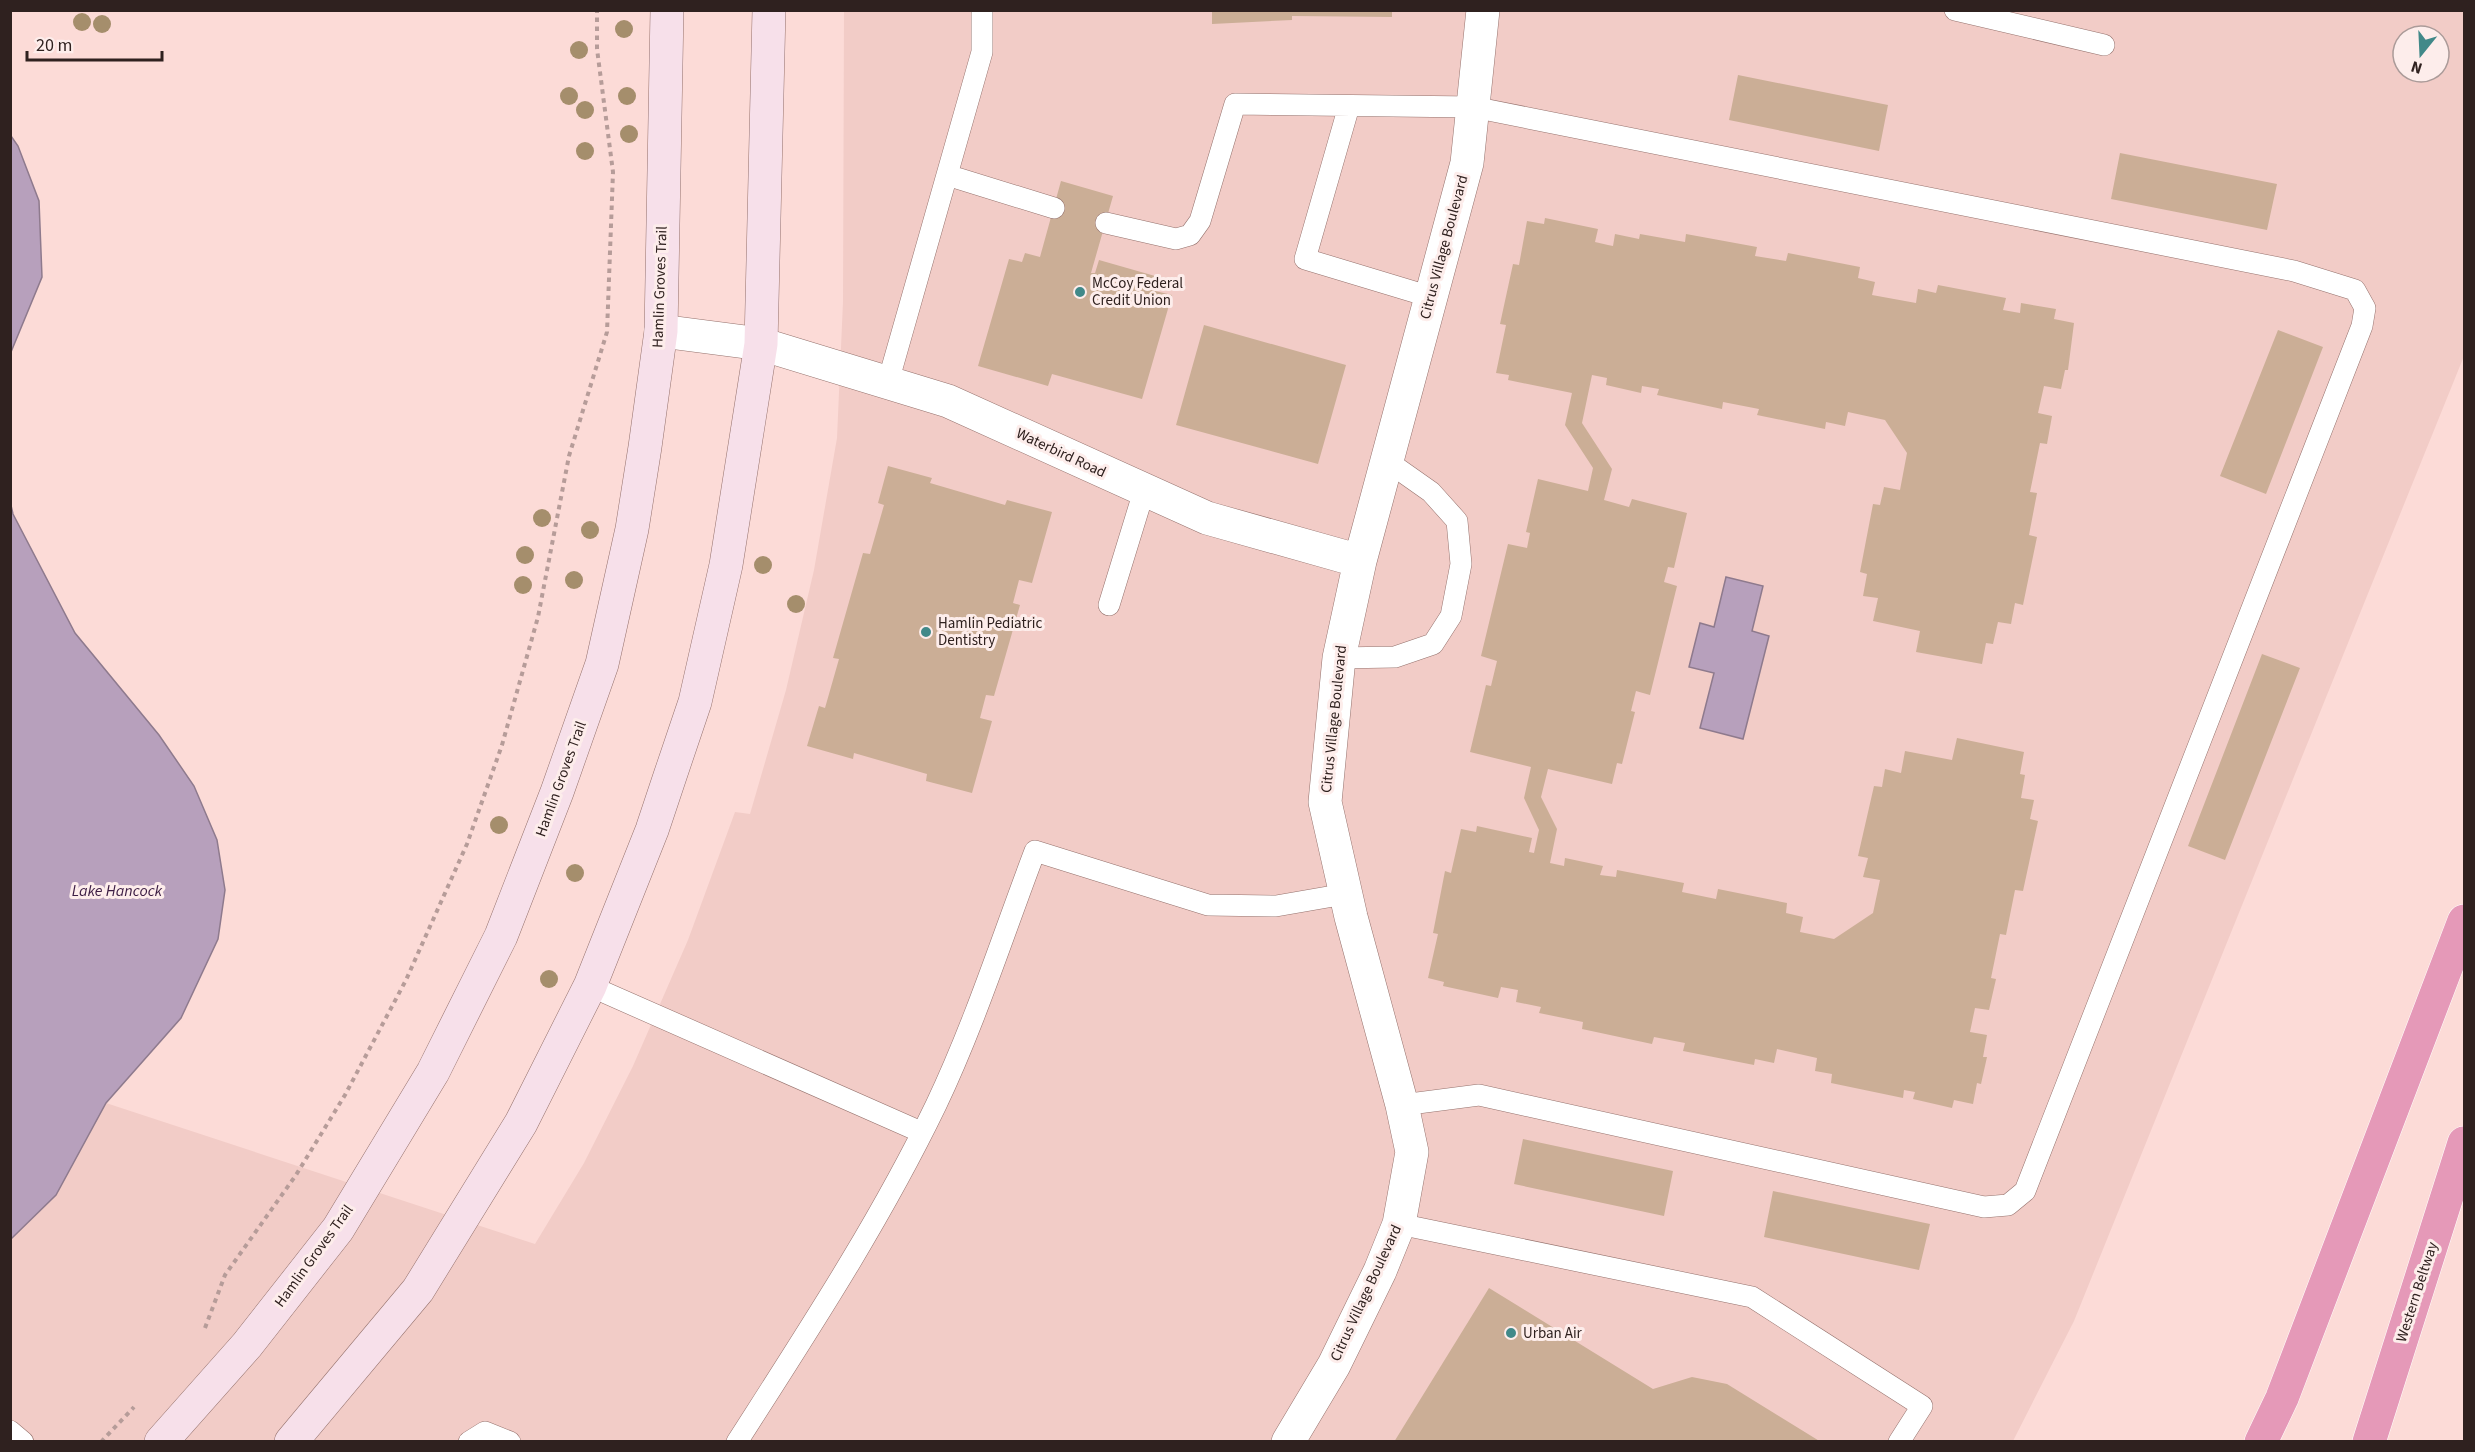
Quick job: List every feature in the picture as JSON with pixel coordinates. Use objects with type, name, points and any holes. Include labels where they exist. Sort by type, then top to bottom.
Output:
[{"type":"highway","points":[[2261,1442],[2282,1398],[2464,921]]},
{"type":"highway","name":"Western Beltway","points":[[2369,1442],[2464,1143]]},
{"type":"main road","name":"Hamlin Groves Trail","points":[[161,1442],[247,1345],[338,1228],[434,1072],[501,936],[557,792],[602,664],[632,529],[661,331],[667,10]]},
{"type":"main road","points":[[291,1442],[418,1290],[521,1123],[590,986],[652,830],[694,702],[726,565],[761,344],[769,10]]},
{"type":"street","name":"Citrus Village Boulevard","points":[[1288,1442],[1334,1365],[1380,1271],[1399,1224],[1412,1152],[1402,1105],[1345,894],[1325,802],[1339,658],[1360,561],[1467,163],[1483,10]]},
{"type":"street","name":"Waterbird Road","points":[[661,331],[761,344],[948,401],[1207,518],[1360,561]]},
{"type":"lane","points":[[888,382],[982,52],[982,10]]},
{"type":"lane","points":[[1955,10],[2104,45]]},
{"type":"lane","points":[[1106,223],[1176,240],[1190,235],[1200,221],[1235,104],[1473,107],[2294,271],[2355,290],[2365,308],[2358,336],[2025,1191],[2008,1206],[1984,1207],[1479,1095],[1402,1105]]},
{"type":"lane","points":[[1349,106],[1305,259],[1431,297]]},
{"type":"lane","points":[[947,175],[1054,208]]},
{"type":"lane","points":[[1339,658],[1395,657],[1433,644],[1451,616],[1461,564],[1457,521],[1431,492],[1387,461]]},
{"type":"lane","points":[[1109,605],[1144,491]]},
{"type":"lane","points":[[737,1442],[843,1277],[936,1104],[971,1021],[1035,851],[1208,905],[1275,906],[1345,894]]},
{"type":"lane","points":[[590,986],[921,1132]]},
{"type":"lane","points":[[1399,1224],[1752,1297],[1922,1406],[1899,1442]]},
{"type":"lane","points":[[10,1431],[23,1442]]},
{"type":"lane","points":[[469,1442],[485,1432],[510,1442]]},
{"type":"path","points":[[202,1335],[225,1275],[296,1175],[333,1115],[406,980],[467,844],[502,745],[538,617],[569,456],[607,332],[613,172],[597,49],[597,10]]},
{"type":"path","points":[[101,1442],[140,1401]]},
{"type":"shaded area","points":[[844,11],[2464,11],[2464,356],[2074,1321],[2013,1441],[11,1442],[11,1239],[56,1195],[106,1103],[535,1244],[584,1163],[633,1066],[688,940],[735,812],[750,814],[786,690],[814,570],[837,438],[843,302]]},
{"type":"water","points":[[11,136],[18,146],[39,201],[42,277],[11,352]]},
{"type":"water","name":"Lake Hancock","points":[[10,501],[13,514],[75,633],[159,735],[194,786],[217,840],[225,890],[218,939],[181,1018],[106,1103],[56,1195],[11,1239]]},
{"type":"water","points":[[1726,577],[1763,586],[1752,631],[1769,636],[1743,739],[1700,728],[1714,673],[1689,667],[1700,623],[1714,627]]},
{"type":"building","points":[[1212,10],[1392,10],[1392,17],[1292,16],[1292,20],[1212,24]]},
{"type":"building","points":[[1738,75],[1888,105],[1879,151],[1729,120]]},
{"type":"building","points":[[2120,153],[2277,184],[2267,230],[2111,199]]},
{"type":"building","name":"McCoy Federal Credit Union","points":[[1061,181],[1113,196],[1091,273],[1095,273],[1099,260],[1155,276],[1151,290],[1172,295],[1142,399],[1052,374],[1048,386],[978,366],[1009,259],[1022,262],[1025,253],[1040,257]]},
{"type":"building","points":[[1545,218],[1598,229],[1595,242],[1613,246],[1615,234],[1639,239],[1640,234],[1685,242],[1686,234],[1757,247],[1755,256],[1786,261],[1788,253],[1860,267],[1858,278],[1875,282],[1872,295],[1916,303],[1918,289],[1936,293],[1938,285],[2006,298],[2003,310],[2020,313],[2021,303],[2056,309],[2054,319],[2074,323],[2068,370],[2065,370],[2061,389],[2044,386],[2038,413],[2052,416],[2047,444],[2040,443],[2030,492],[2037,493],[2029,535],[2037,537],[2023,605],[2015,603],[2011,624],[1998,622],[1993,644],[1986,643],[1982,664],[1916,652],[1920,631],[1873,621],[1878,598],[1863,596],[1867,574],[1860,572],[1873,504],[1880,505],[1884,487],[1900,490],[1907,453],[1885,420],[1848,412],[1845,426],[1826,422],[1825,429],[1757,415],[1759,409],[1723,402],[1722,409],[1657,395],[1659,389],[1642,386],[1641,393],[1606,385],[1607,378],[1592,375],[1582,423],[1612,469],[1604,500],[1629,507],[1632,499],[1687,513],[1674,568],[1668,567],[1664,582],[1677,586],[1650,695],[1636,691],[1631,711],[1635,712],[1622,764],[1617,763],[1612,784],[1548,769],[1541,797],[1557,829],[1550,863],[1564,866],[1565,858],[1603,866],[1600,875],[1616,877],[1617,870],[1684,883],[1682,892],[1716,899],[1718,889],[1787,903],[1786,913],[1803,917],[1800,932],[1834,939],[1873,913],[1880,880],[1863,877],[1868,858],[1858,856],[1874,786],[1882,787],[1885,769],[1901,773],[1905,751],[1952,760],[1957,738],[2024,752],[2020,774],[2025,775],[2021,798],[2034,800],[2030,819],[2038,821],[2023,891],[2015,890],[2006,935],[2000,934],[1991,978],[1996,979],[1989,1010],[1975,1008],[1970,1032],[1987,1035],[1983,1057],[1987,1057],[1981,1084],[1977,1083],[1973,1104],[1954,1100],[1952,1108],[1913,1099],[1915,1092],[1904,1090],[1903,1098],[1831,1083],[1832,1074],[1815,1071],[1817,1058],[1777,1049],[1774,1063],[1755,1059],[1754,1065],[1683,1051],[1685,1043],[1654,1037],[1652,1044],[1582,1029],[1583,1022],[1539,1013],[1541,1007],[1516,1002],[1518,990],[1501,987],[1498,998],[1443,986],[1444,982],[1428,978],[1438,934],[1433,933],[1445,871],[1451,873],[1461,829],[1476,832],[1477,826],[1532,838],[1529,852],[1534,853],[1539,830],[1524,798],[1531,767],[1470,752],[1486,685],[1491,686],[1497,661],[1481,656],[1508,544],[1527,548],[1530,533],[1526,532],[1538,479],[1588,491],[1593,468],[1565,425],[1572,393],[1508,380],[1509,375],[1496,373],[1506,325],[1500,324],[1513,264],[1519,265],[1527,221],[1544,224]]},
{"type":"building","points":[[1204,325],[1346,365],[1318,464],[1176,425]]},
{"type":"building","points":[[2278,330],[2323,347],[2266,494],[2220,476]]},
{"type":"building","name":"Hamlin Pediatric Dentistry","points":[[888,466],[932,478],[930,483],[1005,505],[1007,500],[1052,512],[1032,583],[1019,580],[1013,603],[1020,605],[994,696],[986,695],[980,718],[992,721],[972,793],[926,781],[927,774],[854,753],[853,759],[807,746],[819,706],[825,708],[839,659],[833,658],[863,553],[870,554],[884,505],[878,503]]},
{"type":"building","points":[[2262,654],[2300,668],[2225,860],[2188,846]]},
{"type":"building","points":[[1523,1139],[1673,1171],[1664,1216],[1514,1184]]},
{"type":"building","points":[[1773,1191],[1930,1224],[1919,1270],[1764,1237]]},
{"type":"building","name":"Urban Air","points":[[1489,1288],[1653,1389],[1692,1377],[1727,1384],[1821,1442],[1394,1442]]},
{"type":"place","name":"McCoy Federal Credit Union","points":[[1080,292]]},
{"type":"place","name":"Hamlin Pediatric Dentistry","points":[[926,632]]},
{"type":"place","name":"Urban Air","points":[[1511,1333]]}]
